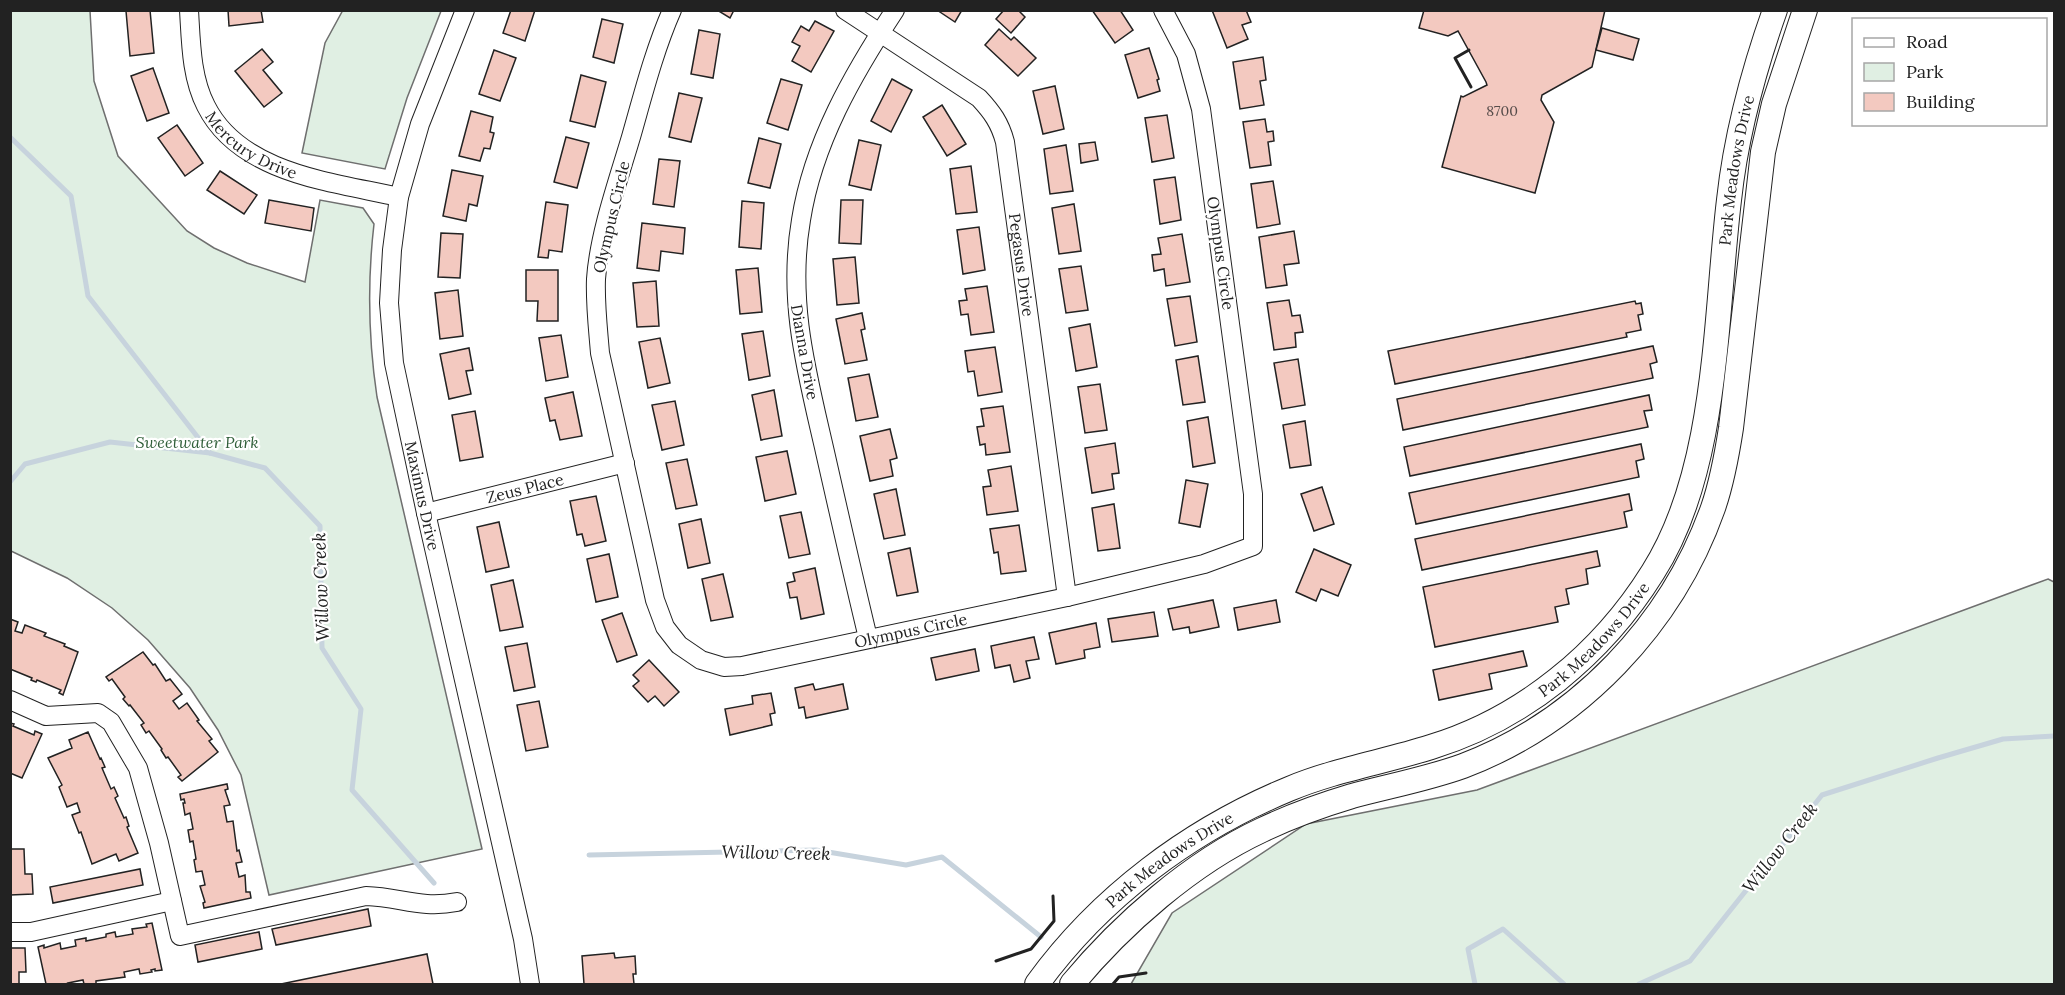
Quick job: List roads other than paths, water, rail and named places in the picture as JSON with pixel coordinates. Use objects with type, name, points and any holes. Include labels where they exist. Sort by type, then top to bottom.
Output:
[{"type":"main road","name":"Park Meadows Drive","points":[[1037,984],[1104,908],[1150,868],[1208,830],[1237,812],[1318,778],[1434,746],[1488,725],[1544,691],[1568,671],[1612,628],[1633,602],[1654,572],[1667,546],[1682,514],[1693,480],[1709,393],[1729,198],[1736,154],[1751,83],[1775,10]]},
{"type":"main road","name":"Park Meadows Drive","points":[[1072,984],[1128,924],[1151,903],[1214,858],[1260,831],[1297,815],[1352,796],[1430,776],[1499,750],[1545,722],[1584,693],[1613,668],[1639,640],[1661,609],[1699,543],[1714,507],[1724,471],[1763,152],[1774,104],[1804,10]]},
{"type":"street","name":"Mercury Drive","points":[[189,10],[195,75],[206,106],[225,132],[251,154],[278,168],[399,197]]},
{"type":"street","name":"Maximus Drive","points":[[465,10],[420,124],[399,197],[392,250],[389,303],[394,363],[523,939],[530,984]]},
{"type":"street","name":"Olympus Circle","points":[[672,10],[662,34],[619,176],[601,246],[596,279],[600,353],[655,600],[665,627],[680,645],[700,660],[724,667],[742,666],[1067,597],[1204,564],[1253,546],[1253,494],[1201,109],[1186,54],[1163,10]]},
{"type":"street","name":"Pegasus Drive","points":[[845,10],[979,98],[993,112],[1001,126],[1067,597]]},
{"type":"street","name":"Dianna Drive","points":[[868,638],[801,349],[795,296],[801,221],[809,184],[824,140],[848,88],[896,10]]},
{"type":"street","name":"Zeus Place","points":[[426,513],[625,464]]},
{"type":"street","points":[[10,700],[46,716],[98,713],[111,722],[138,768],[159,843],[180,936],[366,896],[430,906],[457,902]]},
{"type":"street","points":[[10,932],[31,932],[172,901]]},
{"type":"waterway","points":[[10,137],[71,196],[88,296],[210,453]]},
{"type":"waterway","name":"Willow Creek","points":[[10,482],[25,464],[110,442],[210,453],[265,468],[320,526],[322,648],[361,709],[352,790],[434,883]]},
{"type":"waterway","name":"Willow Creek","points":[[1639,984],[1690,961],[1822,795],[2003,739],[2054,736]]},
{"type":"waterway","name":"Willow Creek","points":[[589,855],[816,850],[906,865],[942,857],[1041,937]]},
{"type":"waterway","name":"Willow Creek","points":[[1475,984],[1468,949],[1503,929],[1564,984]]},
{"type":"park label","name":"Sweetwater Park","points":[[197,442]]}]
